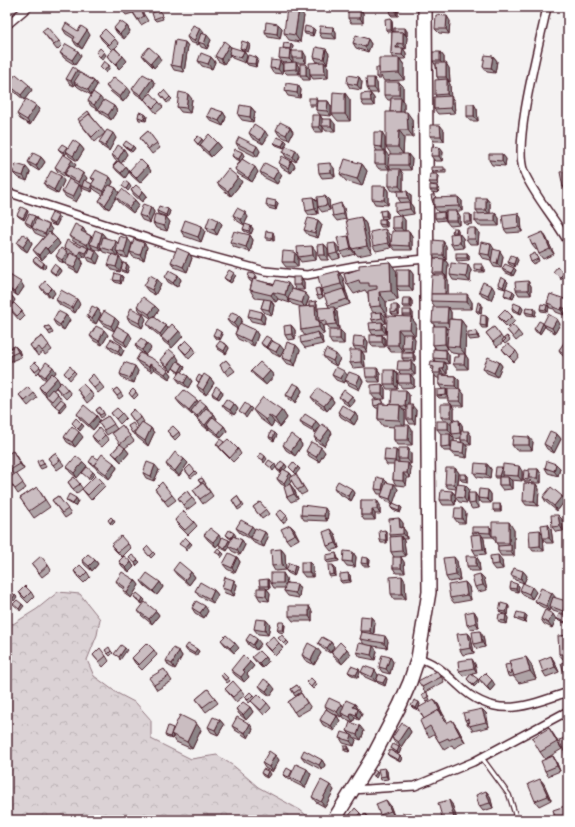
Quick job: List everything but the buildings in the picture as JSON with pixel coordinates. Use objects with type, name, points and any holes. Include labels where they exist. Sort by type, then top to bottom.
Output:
[{"type":"highway","points":[[334,820],[351,790],[374,755],[400,705],[418,658],[429,592],[425,7]]},
{"type":"street","points":[[7,25],[28,7]]},
{"type":"street","points":[[547,7],[523,130],[522,160],[524,171],[532,187],[568,242]]},
{"type":"street","points":[[7,192],[165,244],[265,271],[308,275],[360,265],[426,259]]},
{"type":"street","points":[[418,658],[429,661],[442,669],[467,694],[482,703],[498,708],[531,705],[568,692]]},
{"type":"street","points":[[351,790],[415,786],[482,758],[568,711]]},
{"type":"lane","points":[[482,758],[509,795],[517,820]]},
{"type":"green space","points":[[58,592],[80,594],[100,619],[97,635],[87,660],[94,676],[117,693],[136,703],[151,720],[151,739],[191,759],[217,755],[235,767],[258,787],[300,810],[312,820],[7,820],[7,621],[13,624],[37,609]]}]
